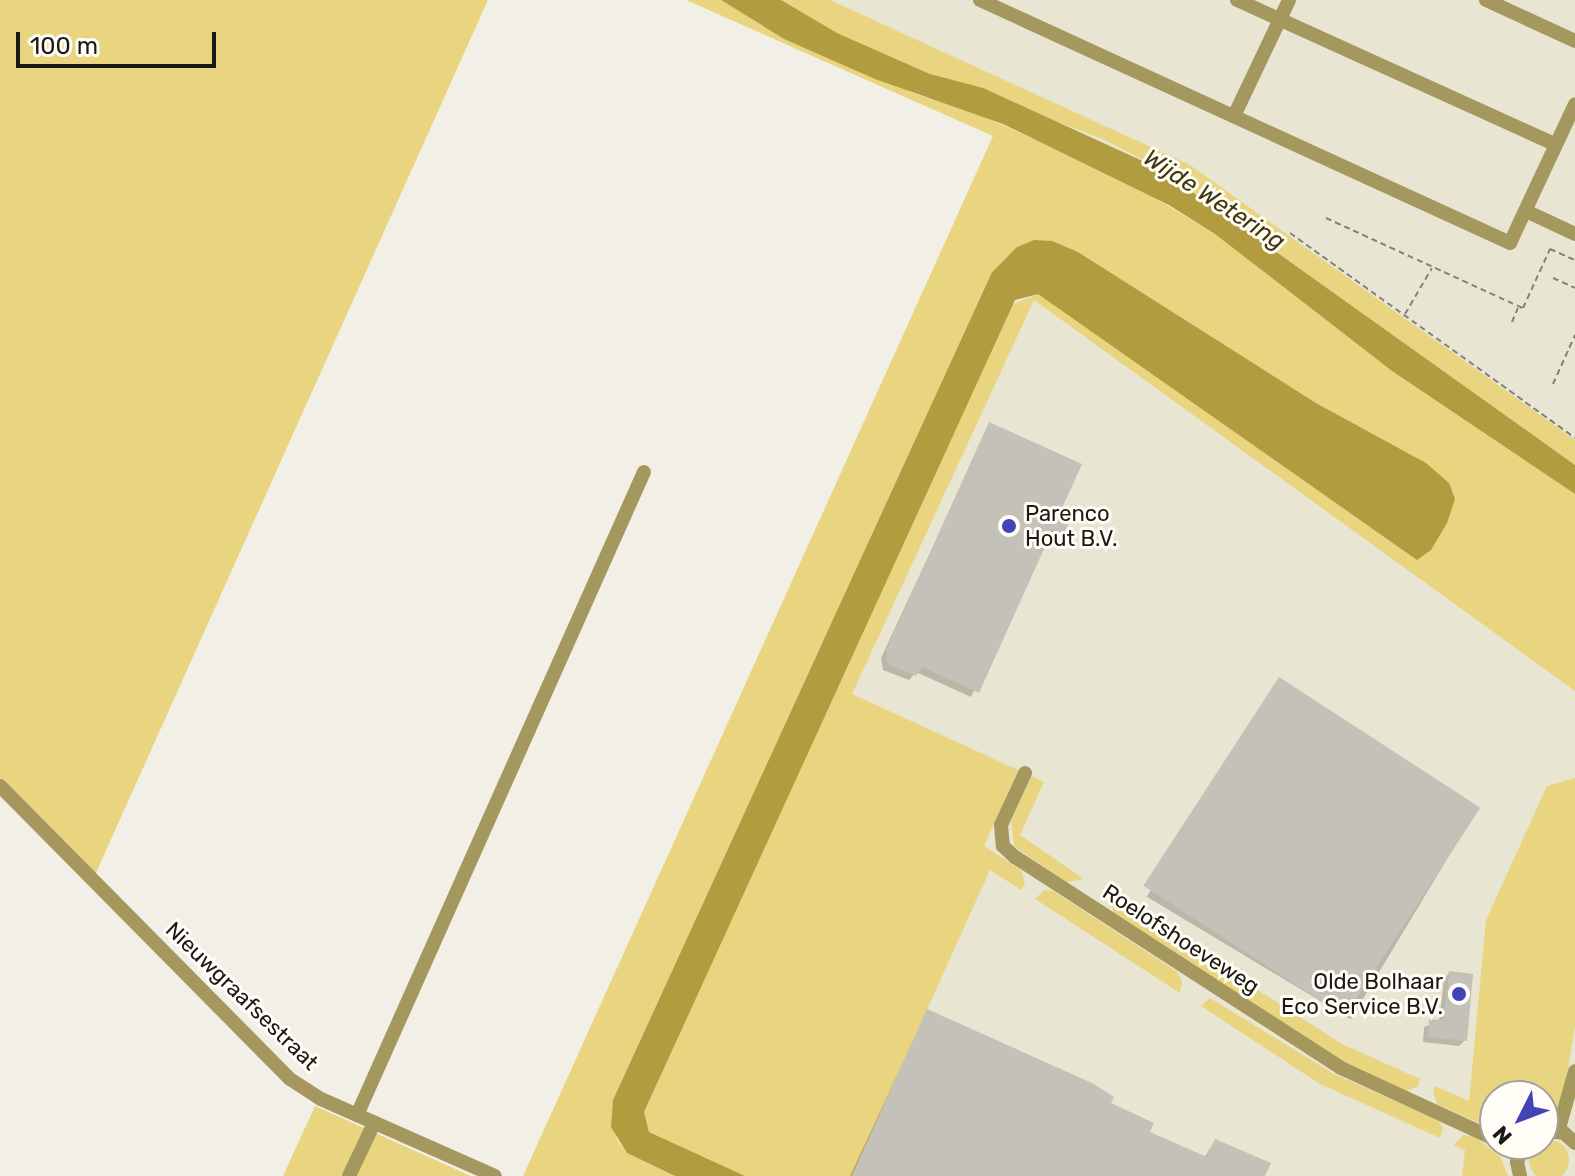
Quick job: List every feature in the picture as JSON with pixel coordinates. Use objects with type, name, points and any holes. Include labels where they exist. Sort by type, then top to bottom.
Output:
[{"type":"street","points":[[980,0],[1510,243],[1575,104]]},
{"type":"street","points":[[1237,0],[1556,145]]},
{"type":"street","points":[[1234,116],[1289,0]]},
{"type":"street","points":[[1486,0],[1575,41]]},
{"type":"street","points":[[1526,211],[1575,234]]},
{"type":"street","points":[[357,1115],[644,472]]},
{"type":"street","name":"Roelofshoeveweg","points":[[1025,773],[1001,825],[1003,846],[1015,857],[1341,1068],[1479,1132]]},
{"type":"street","name":"Nieuwgraafsestraat","points":[[0,786],[290,1079],[357,1115],[495,1176]]},
{"type":"street","points":[[1559,1111],[1575,1071]]},
{"type":"street","points":[[349,1176],[374,1123]]},
{"type":"path","points":[[1326,218],[1519,306]]},
{"type":"path","points":[[1290,233],[1575,438]]},
{"type":"path","points":[[1512,322],[1550,249],[1575,260]]},
{"type":"path","points":[[1404,315],[1433,266]]},
{"type":"path","points":[[1553,278],[1575,288]]},
{"type":"path","points":[[1553,384],[1575,335]]},
{"type":"shaded area","points":[[0,0],[488,0],[95,875],[0,778]]},
{"type":"shaded area","points":[[686,0],[721,0],[784,39],[921,96],[962,107],[1125,180],[1215,234],[1392,371],[1575,494],[1575,691],[1034,300],[852,694],[1018,770],[984,846],[1021,870],[1025,884],[1021,890],[990,870],[852,1176],[745,1176],[649,1132],[644,1112],[1009,306],[1038,294],[1426,463],[1316,403],[1078,252],[1034,240],[1005,258],[992,272],[613,1100],[617,1139],[627,1153],[675,1176],[523,1176],[993,136]]},
{"type":"shaded area","points":[[721,0],[781,0],[837,33],[930,74],[983,88],[1160,169],[1575,465],[1575,494],[1392,371],[1215,234],[1169,205],[1003,124],[875,79],[784,39]]},
{"type":"shaded area","points":[[751,0],[1575,0],[1575,1176],[718,1176],[623,1133],[1001,282],[1436,377]]},
{"type":"shaded area","points":[[779,0],[830,0],[1190,165],[1575,440],[1575,465],[1160,169],[1103,139],[930,74],[837,33]]},
{"type":"shaded area","points":[[1034,240],[1052,241],[1078,252],[1316,403],[1426,463],[1449,483],[1455,499],[1447,523],[1431,550],[1417,560],[1038,294],[1015,300],[644,1112],[649,1132],[745,1176],[675,1176],[627,1153],[611,1127],[613,1100],[992,272],[1017,247]]},
{"type":"shaded area","points":[[1032,776],[1044,782],[1020,835],[1084,879],[1066,882],[1014,846],[1011,821]]},
{"type":"shaded area","points":[[1575,778],[1575,1026],[1564,1094],[1559,1106],[1559,1080],[1479,1080],[1479,1123],[1437,1104],[1433,1091],[1435,1086],[1469,1101],[1486,920],[1547,786]]},
{"type":"shaded area","points":[[1044,890],[1053,891],[1176,971],[1182,981],[1180,993],[1035,899]]},
{"type":"shaded area","points":[[1110,895],[1342,1044],[1420,1079],[1418,1086],[1407,1091],[1347,1064],[1113,912]]},
{"type":"shaded area","points":[[1210,998],[1334,1074],[1438,1120],[1443,1128],[1440,1138],[1320,1084],[1201,1006]]},
{"type":"shaded area","points":[[315,1106],[471,1176],[283,1176]]},
{"type":"shaded area","points":[[1463,1135],[1474,1136],[1479,1140],[1479,1160],[1502,1160],[1508,1176],[1462,1176],[1465,1150],[1454,1145]]},
{"type":"shaded area","points":[[1559,1143],[1568,1152],[1568,1168],[1557,1179],[1541,1179],[1530,1168],[1529,1160],[1559,1160]]},
{"type":"building","points":[[989,422],[1082,464],[1058,517],[1069,522],[1064,534],[1053,529],[979,693],[922,667],[916,676],[888,664],[886,650]]},
{"type":"building","points":[[1279,677],[1480,808],[1345,1017],[1143,886]]},
{"type":"building","points":[[1449,971],[1473,974],[1467,1041],[1428,1037],[1429,1019],[1444,1020]]},
{"type":"building","points":[[927,1009],[1092,1083],[1114,1097],[1111,1103],[1154,1123],[1150,1132],[1207,1157],[1215,1139],[1271,1163],[1265,1176],[852,1176]]},
{"type":"place","name":"Parenco Hout B.V.","points":[[1009,526]]},
{"type":"place","name":"Olde Bolhaar Eco Service B.V.","points":[[1459,994]]},
{"type":"water label","name":"Wijde Wetering","points":[[1214,200]]}]
